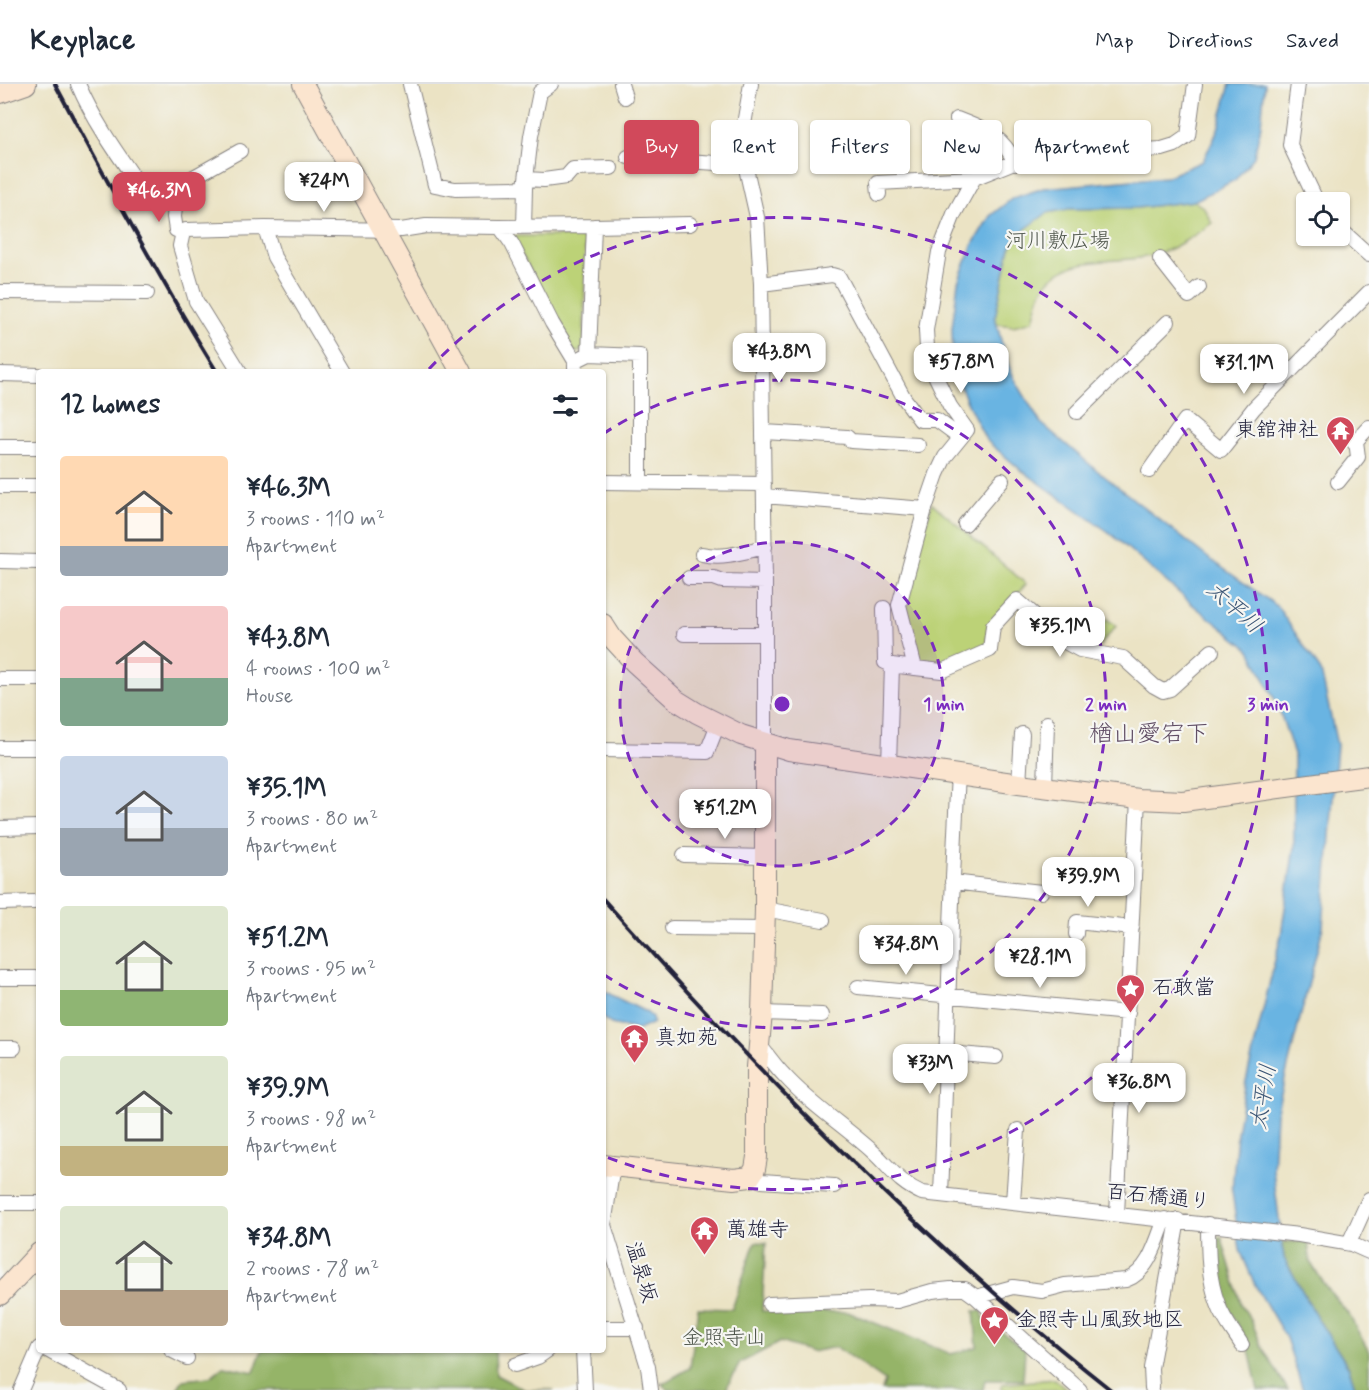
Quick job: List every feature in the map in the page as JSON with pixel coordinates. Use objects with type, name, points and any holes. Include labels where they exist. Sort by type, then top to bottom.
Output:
[{"type":"street","points":[[0,93],[26,84]]},
{"type":"street","points":[[78,84],[84,99],[111,144],[146,195],[158,195],[177,189],[183,183],[240,151]]},
{"type":"street","points":[[303,84],[459,369]]},
{"type":"street","points":[[410,84],[435,185],[455,189],[526,184],[566,177],[573,169],[612,168]]},
{"type":"street","points":[[524,227],[531,136],[540,92],[551,84]]},
{"type":"street","points":[[745,120],[751,84]]},
{"type":"street","points":[[1151,150],[1175,145],[1188,136],[1195,84]]},
{"type":"street","points":[[1298,84],[1290,145],[1312,192]]},
{"type":"street","points":[[957,119],[996,136],[1008,149],[1014,161]]},
{"type":"street","points":[[879,194],[878,183],[974,178],[1014,163]]},
{"type":"street","points":[[748,174],[757,217],[761,285],[765,547],[765,909],[762,1013],[757,1067],[757,1157],[755,1169],[750,1177]]},
{"type":"street","points":[[915,668],[899,605],[925,509],[941,465],[960,436],[967,430],[950,406],[933,371],[927,348],[926,330],[939,252],[954,214],[974,178]]},
{"type":"street","points":[[177,189],[174,217],[176,230],[183,232],[186,230],[265,228],[401,230],[426,226],[500,228],[690,224]]},
{"type":"street","points":[[590,354],[594,226]]},
{"type":"street","points":[[265,228],[274,257],[340,369]]},
{"type":"street","points":[[500,228],[512,244],[575,367],[590,354],[640,356],[640,482]]},
{"type":"street","points":[[183,232],[180,246],[196,301],[238,369]]},
{"type":"street","points":[[1350,239],[1369,255]]},
{"type":"street","points":[[1160,259],[1189,296],[1199,287]]},
{"type":"street","points":[[761,285],[832,275],[839,277],[904,398],[920,420],[937,420],[960,436]]},
{"type":"street","points":[[0,292],[147,293]]},
{"type":"street","points":[[1149,471],[1185,420],[1221,450],[1254,408],[1369,292]]},
{"type":"street","points":[[1077,412],[1168,322]]},
{"type":"street","points":[[0,374],[36,375]]},
{"type":"street","points":[[1338,483],[1358,457],[1355,442],[1369,427]]},
{"type":"street","points":[[764,432],[847,437],[851,441],[918,445]]},
{"type":"street","points":[[0,447],[36,447]]},
{"type":"street","points":[[965,524],[1002,480]]},
{"type":"street","points":[[606,482],[764,490],[925,509]]},
{"type":"street","points":[[0,486],[36,486]]},
{"type":"street","points":[[702,554],[712,557],[765,547]]},
{"type":"street","points":[[0,561],[36,562]]},
{"type":"street","points":[[689,578],[714,578],[722,582],[765,582]]},
{"type":"street","points":[[884,608],[885,662],[892,665],[942,671],[990,650],[993,626],[1017,600],[1067,643],[1080,650],[1123,658],[1154,686],[1163,691],[1170,689],[1212,651]]},
{"type":"street","points":[[684,634],[764,634]]},
{"type":"street","points":[[606,637],[658,686],[697,713],[741,735],[789,750],[1138,799],[1183,801],[1363,777]]},
{"type":"street","points":[[889,765],[892,665]]},
{"type":"street","points":[[0,679],[36,679]]},
{"type":"street","points":[[1046,787],[1047,723]]},
{"type":"street","points":[[606,750],[707,752],[718,724]]},
{"type":"street","points":[[1019,784],[1022,734]]},
{"type":"street","points":[[0,748],[36,748]]},
{"type":"street","points":[[941,1194],[958,775]]},
{"type":"street","points":[[1117,1214],[1138,799]]},
{"type":"street","points":[[0,828],[36,827]]},
{"type":"street","points":[[684,855],[765,857]]},
{"type":"street","points":[[952,882],[1041,892]]},
{"type":"street","points":[[0,903],[34,902]]},
{"type":"street","points":[[765,909],[824,920]]},
{"type":"street","points":[[1076,934],[1077,922],[1132,928]]},
{"type":"street","points":[[672,928],[764,929]]},
{"type":"street","points":[[0,978],[36,978]]},
{"type":"street","points":[[858,987],[1128,1013]]},
{"type":"street","points":[[762,1013],[822,1015]]},
{"type":"street","name":"百石橋通り","points":[[760,1046],[784,1076],[874,1152],[892,1173],[909,1187],[922,1193],[1299,1235],[1348,1243],[1369,1252]]},
{"type":"street","points":[[0,1048],[14,1048]]},
{"type":"street","points":[[947,1053],[996,1057]]},
{"type":"street","points":[[1013,1202],[1018,1130]]},
{"type":"street","points":[[608,1166],[734,1179],[750,1177],[762,1181],[834,1186]]},
{"type":"street","name":"温泉坂","points":[[606,1196],[608,1166]]},
{"type":"street","points":[[1348,1243],[1369,1199]]},
{"type":"street","points":[[0,1203],[36,1203]]},
{"type":"street","points":[[976,1297],[1013,1287],[1042,1291],[1065,1285],[1102,1283],[1134,1277],[1140,1272],[1172,1220]]},
{"type":"street","points":[[1152,1388],[1151,1368],[1172,1220]]},
{"type":"street","points":[[1211,1224],[1208,1254],[1212,1286],[1218,1307],[1242,1345]]},
{"type":"street","name":"温泉坂","points":[[606,1231],[637,1328],[648,1367],[651,1390]]},
{"type":"street","points":[[0,1295],[36,1256]]},
{"type":"street","points":[[769,1304],[897,1301],[932,1291],[964,1289],[976,1297],[1080,1390]]},
{"type":"street","points":[[606,1328],[637,1328]]},
{"type":"street","points":[[21,1390],[37,1353]]},
{"type":"street","points":[[52,1353],[119,1390]]},
{"type":"street","points":[[177,1353],[187,1358]]},
{"type":"street","points":[[515,1365],[544,1353]]},
{"type":"street","points":[[583,1353],[585,1390]]},
{"type":"green space","name":"河川敷広場","points":[[1194,201],[1204,208],[1212,223],[1190,238],[1175,247],[1150,256],[1080,264],[1066,269],[1055,275],[1045,285],[1033,321],[1013,326],[997,324],[995,317],[1010,247],[1024,230],[1047,213],[1069,209],[1137,208]]},
{"type":"green space","points":[[512,236],[580,236],[585,241],[584,347],[579,352],[574,352]]},
{"type":"green space","points":[[932,503],[1026,584],[988,627],[986,647],[943,667],[917,664],[902,605]]},
{"type":"green space","points":[[1107,619],[1116,626],[1100,645],[1091,644],[1088,641]]},
{"type":"green space","points":[[1221,1236],[1241,1304],[1251,1320],[1262,1347],[1288,1390],[1258,1390],[1247,1341],[1224,1301],[1218,1281],[1212,1242]]},
{"type":"green space","points":[[1308,1241],[1310,1262],[1349,1315],[1369,1352],[1369,1390],[1356,1390],[1349,1368],[1319,1321],[1284,1258],[1282,1242]]},
{"type":"green space","name":"金照寺山","points":[[755,1242],[766,1243],[762,1311],[848,1312],[951,1354],[977,1347],[974,1311],[982,1311],[984,1318],[1025,1350],[1023,1380],[985,1380],[983,1390],[882,1390],[885,1381],[836,1347],[811,1352],[780,1342],[740,1363],[727,1387],[728,1390],[668,1390],[662,1384],[690,1368],[698,1308],[732,1309]]},
{"type":"green space","points":[[261,1353],[495,1353],[496,1375],[525,1390],[176,1390],[183,1380],[210,1377],[224,1366],[254,1372]]},
{"type":"green space","points":[[1055,1379],[1068,1390],[1001,1390],[1002,1384]]},
{"type":"water","name":"太平川","points":[[1230,84],[1265,84],[1261,125],[1254,157],[1235,180],[1194,201],[1137,208],[1069,209],[1047,213],[1024,230],[1010,247],[995,317],[1004,352],[1014,378],[1040,422],[1094,468],[1207,557],[1277,606],[1321,671],[1337,745],[1323,927],[1276,1114],[1273,1170],[1284,1258],[1319,1321],[1349,1368],[1356,1390],[1303,1390],[1286,1338],[1255,1285],[1240,1250],[1232,1191],[1237,1133],[1246,1081],[1281,935],[1294,847],[1294,754],[1278,706],[1250,650],[1193,605],[1110,533],[1021,470],[986,440],[966,400],[953,365],[952,328],[958,282],[973,244],[990,216],[1013,198],[1044,188],[1166,177],[1203,161],[1218,129]]},
{"type":"water","points":[[606,992],[646,1012],[652,1017],[653,1023],[638,1030],[611,1024],[606,1020]]},
{"type":"railway","points":[[55,84],[154,265],[215,369]]},
{"type":"railway","points":[[606,902],[662,965],[846,1156],[976,1276],[1111,1390]]},
{"type":"place","name":"東舘神社","points":[[1340,456]]},
{"type":"place","name":"石敢當","points":[[1131,1014]]},
{"type":"place","name":"真如苑","points":[[634,1064]]},
{"type":"place","name":"萬雄寺","points":[[705,1256]]},
{"type":"place","name":"金照寺山風致地区","points":[[995,1346]]},
{"type":"district","name":"楢山愛宕下","points":[[1149,734]]}]
